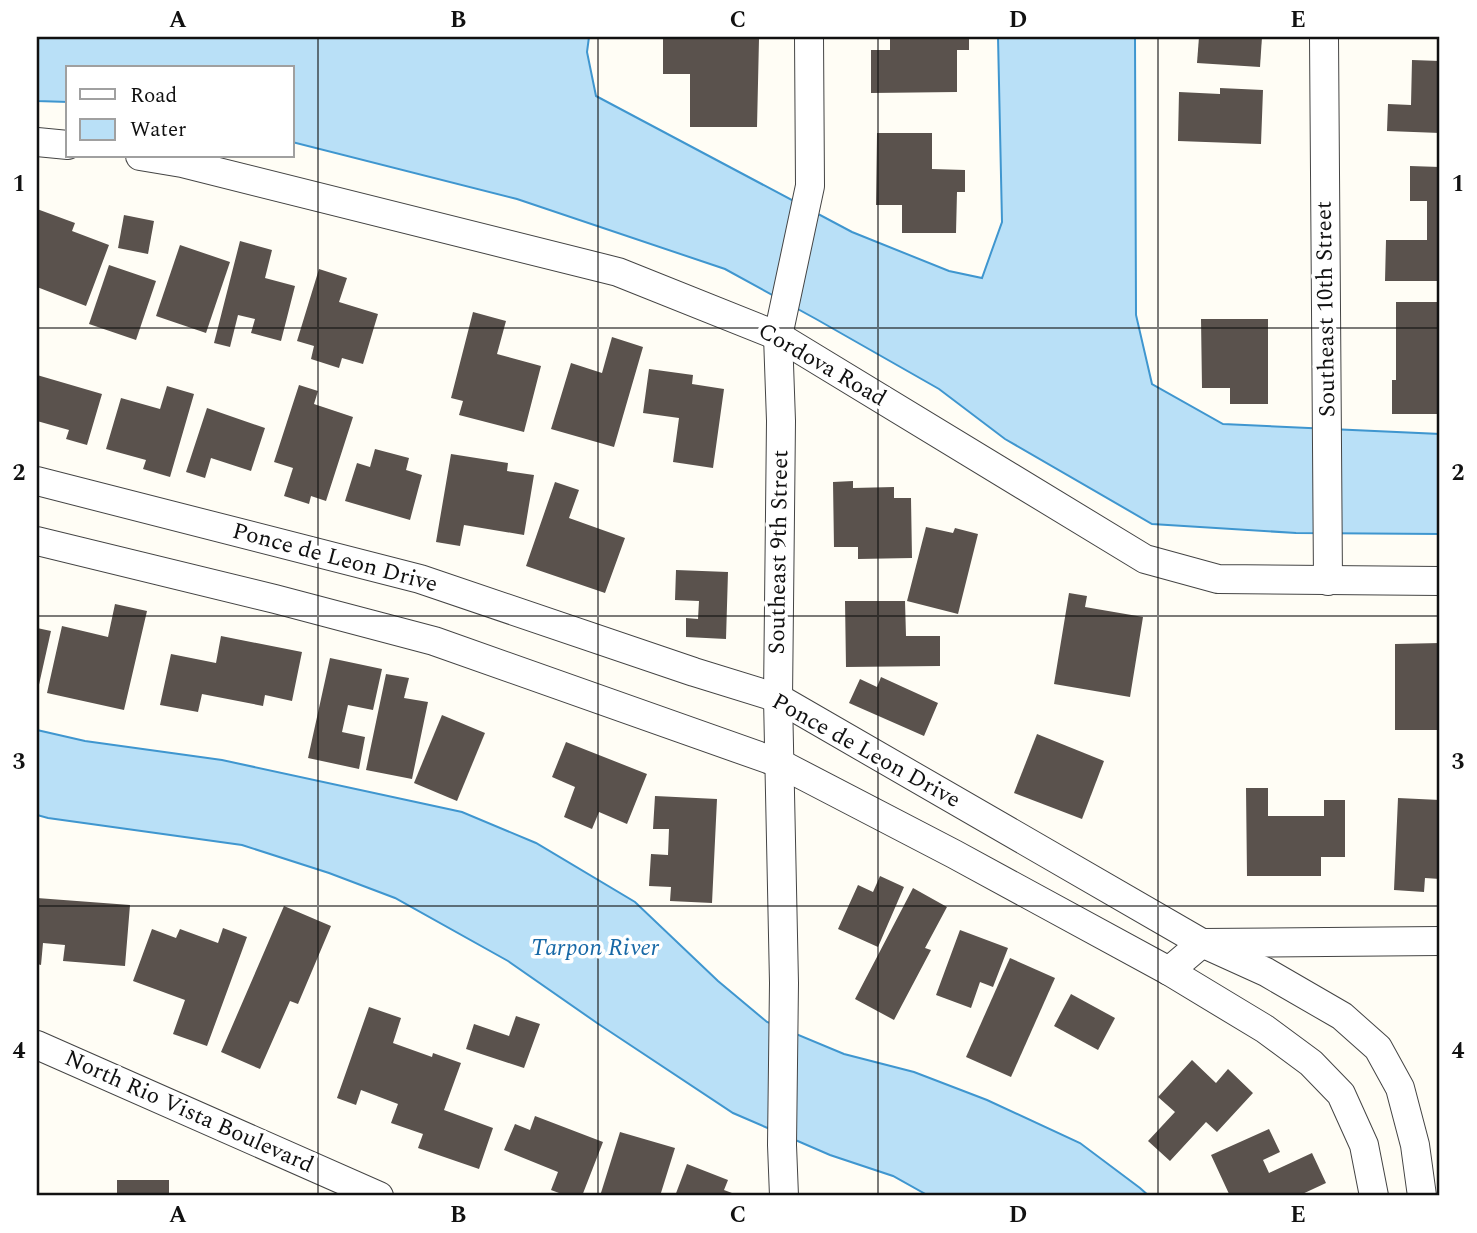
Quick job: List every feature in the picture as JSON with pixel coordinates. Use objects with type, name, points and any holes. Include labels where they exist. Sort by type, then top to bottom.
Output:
[{"type":"street","name":"Southeast 9th Street","points":[[784,1196],[784,983],[778,698],[781,421],[778,336],[810,186],[809,37]]},
{"type":"street","name":"Southeast 10th Street","points":[[1324,37],[1328,581]]},
{"type":"street","points":[[37,142],[66,145]]},
{"type":"street","name":"Cordova Road","points":[[152,158],[182,163],[618,272],[778,336],[1145,559],[1218,579],[1440,581]]},
{"type":"street","name":"Ponce de Leon Drive","points":[[37,481],[420,579],[778,698],[1202,943],[1266,972],[1342,1016],[1378,1048],[1400,1088],[1415,1145],[1422,1196]]},
{"type":"street","points":[[37,541],[433,641],[779,763],[1169,971],[1265,1029],[1311,1063],[1342,1094],[1364,1145],[1374,1196]]},
{"type":"street","points":[[1169,971],[1202,943],[1440,941]]},
{"type":"street","name":"North Rio Vista Boulevard","points":[[37,1045],[379,1196]]},
{"type":"water","points":[[37,37],[589,37],[587,52],[596,96],[852,232],[949,271],[982,278],[1002,222],[998,37],[1135,37],[1136,315],[1152,384],[1223,424],[1440,434],[1440,534],[1296,533],[1152,524],[1005,439],[939,389],[725,269],[517,199],[294,143],[294,66],[66,66],[66,102],[37,101]]},
{"type":"water","name":"Tarpon River","points":[[37,730],[85,741],[222,760],[462,812],[536,843],[635,902],[718,981],[767,1022],[844,1054],[914,1072],[987,1100],[1080,1143],[1149,1196],[929,1196],[893,1176],[830,1155],[733,1113],[508,961],[395,898],[242,845],[37,815]]},
{"type":"building","points":[[663,37],[759,39],[757,127],[690,127],[690,74],[663,74]]},
{"type":"building","points":[[890,37],[969,37],[969,50],[957,50],[957,92],[871,93],[871,50],[890,50]]},
{"type":"building","points":[[1199,37],[1262,37],[1260,67],[1197,63]]},
{"type":"building","points":[[1412,60],[1440,61],[1440,133],[1387,131],[1388,104],[1411,105]]},
{"type":"building","points":[[1220,88],[1263,90],[1261,144],[1178,141],[1179,92],[1220,94]]},
{"type":"building","points":[[877,133],[932,133],[932,169],[965,170],[965,192],[957,192],[956,233],[902,233],[902,205],[876,205]]},
{"type":"building","points":[[1410,166],[1440,167],[1440,281],[1385,281],[1386,240],[1427,240],[1427,201],[1410,201]]},
{"type":"building","points":[[37,209],[75,223],[72,231],[109,245],[86,306],[37,287]]},
{"type":"building","points":[[124,215],[154,221],[148,254],[118,248]]},
{"type":"building","points":[[240,241],[272,250],[265,278],[295,286],[281,341],[251,333],[255,319],[238,315],[230,347],[214,343]]},
{"type":"building","points":[[180,245],[230,262],[206,333],[156,316]]},
{"type":"building","points":[[109,265],[156,281],[136,340],[89,324]]},
{"type":"building","points":[[319,269],[347,278],[339,302],[378,314],[363,364],[342,358],[339,368],[311,359],[314,346],[297,341]]},
{"type":"building","points":[[1396,302],[1440,302],[1440,414],[1392,414],[1392,380],[1396,380]]},
{"type":"building","points":[[473,312],[506,321],[497,354],[541,366],[524,432],[459,415],[463,401],[451,398]]},
{"type":"building","points":[[1201,319],[1268,319],[1268,404],[1230,404],[1230,388],[1202,388]]},
{"type":"building","points":[[612,337],[643,347],[614,447],[551,429],[571,363],[602,373]]},
{"type":"building","points":[[649,369],[693,375],[692,384],[724,389],[713,468],[673,462],[679,418],[643,413]]},
{"type":"building","points":[[37,375],[102,394],[87,445],[66,439],[69,430],[37,421]]},
{"type":"building","points":[[299,385],[318,391],[314,404],[353,417],[326,501],[311,496],[309,504],[284,496],[293,468],[274,462]]},
{"type":"building","points":[[167,386],[194,394],[170,477],[143,469],[146,460],[106,449],[121,398],[160,409]]},
{"type":"building","points":[[207,408],[265,428],[251,471],[211,458],[205,478],[186,472]]},
{"type":"building","points":[[375,449],[409,458],[406,470],[422,475],[410,520],[345,501],[357,463],[370,467]]},
{"type":"building","points":[[451,454],[508,463],[507,471],[534,475],[524,535],[464,525],[460,546],[436,542]]},
{"type":"building","points":[[853,481],[853,488],[894,487],[894,498],[911,498],[912,558],[858,559],[858,547],[834,547],[833,482]]},
{"type":"building","points":[[555,482],[579,490],[569,518],[625,538],[605,593],[526,566]]},
{"type":"building","points":[[926,527],[953,533],[955,528],[978,534],[958,614],[907,601]]},
{"type":"building","points":[[676,570],[728,572],[726,639],[686,637],[686,618],[698,619],[699,601],[675,600]]},
{"type":"building","points":[[1069,593],[1087,596],[1085,607],[1143,617],[1130,697],[1054,684]]},
{"type":"building","points":[[845,601],[905,601],[906,636],[940,636],[940,666],[846,667]]},
{"type":"building","points":[[115,604],[147,611],[124,710],[47,693],[62,626],[108,637]]},
{"type":"building","points":[[37,628],[51,631],[38,689],[37,689]]},
{"type":"building","points":[[221,636],[302,652],[292,701],[265,695],[263,706],[202,694],[198,712],[160,705],[171,654],[216,663]]},
{"type":"building","points":[[1440,643],[1440,730],[1395,730],[1395,644]]},
{"type":"building","points":[[330,658],[382,669],[373,710],[348,705],[342,732],[365,737],[359,769],[308,758]]},
{"type":"building","points":[[386,674],[409,678],[404,698],[428,702],[412,779],[366,770]]},
{"type":"building","points":[[881,677],[938,703],[924,736],[849,703],[860,679],[877,687]]},
{"type":"building","points":[[442,715],[485,733],[457,801],[414,783]]},
{"type":"building","points":[[1037,734],[1104,761],[1082,819],[1014,793]]},
{"type":"building","points":[[566,742],[647,774],[627,824],[599,812],[592,829],[564,817],[575,787],[552,777]]},
{"type":"building","points":[[1246,788],[1268,788],[1268,816],[1324,816],[1324,800],[1345,800],[1345,857],[1321,857],[1321,876],[1247,876]]},
{"type":"building","points":[[655,796],[717,799],[712,903],[670,901],[671,887],[649,886],[651,854],[668,855],[669,829],[653,829]]},
{"type":"building","points":[[1398,798],[1440,800],[1440,879],[1425,878],[1424,892],[1394,890]]},
{"type":"building","points":[[880,876],[904,887],[878,947],[838,929],[858,885],[873,892]]},
{"type":"building","points":[[913,888],[947,907],[925,948],[931,950],[894,1020],[855,999]]},
{"type":"building","points":[[37,898],[130,905],[125,966],[63,961],[65,945],[43,943],[41,965],[37,964]]},
{"type":"building","points":[[284,906],[331,926],[298,1004],[290,1001],[260,1069],[221,1052]]},
{"type":"building","points":[[223,928],[247,937],[207,1046],[173,1034],[185,1000],[133,981],[152,929],[176,938],[180,929],[218,943]]},
{"type":"building","points":[[960,930],[1008,948],[993,987],[980,982],[971,1008],[936,995]]},
{"type":"building","points":[[1010,958],[1055,978],[1011,1077],[966,1057]]},
{"type":"building","points":[[1071,994],[1115,1018],[1098,1050],[1054,1026]]},
{"type":"building","points":[[369,1007],[401,1018],[393,1043],[432,1057],[433,1053],[461,1063],[444,1110],[493,1128],[479,1169],[418,1148],[423,1134],[391,1123],[398,1104],[361,1090],[356,1105],[337,1098]]},
{"type":"building","points":[[516,1016],[540,1024],[524,1068],[466,1049],[474,1024],[509,1036]]},
{"type":"building","points":[[1192,1060],[1216,1083],[1228,1069],[1253,1093],[1217,1132],[1206,1122],[1170,1161],[1148,1141],[1175,1112],[1158,1097]]},
{"type":"building","points":[[535,1116],[603,1142],[582,1196],[567,1196],[551,1190],[558,1172],[504,1150],[515,1124],[530,1130]]},
{"type":"building","points":[[1269,1129],[1280,1152],[1263,1160],[1269,1173],[1312,1153],[1326,1183],[1298,1196],[1230,1196],[1211,1155]]},
{"type":"building","points":[[620,1132],[675,1148],[660,1196],[600,1196]]},
{"type":"building","points":[[687,1164],[728,1180],[724,1190],[740,1196],[675,1196]]},
{"type":"building","points":[[117,1180],[169,1180],[169,1196],[117,1196]]}]
